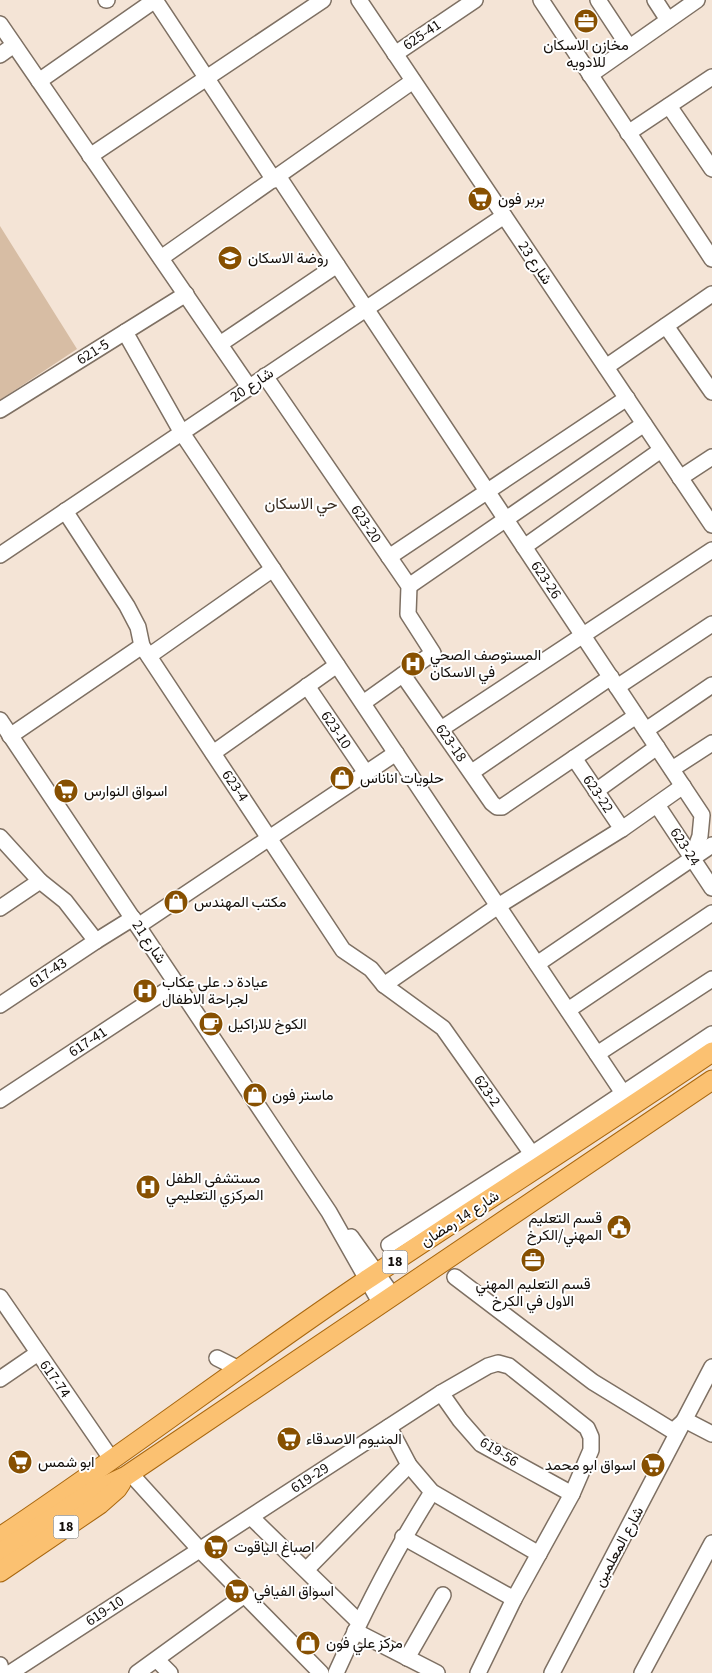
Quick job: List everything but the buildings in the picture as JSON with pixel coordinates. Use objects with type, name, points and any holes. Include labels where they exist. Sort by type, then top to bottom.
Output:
[{"type":"main road","name":"شارع 14 رمضان","points":[[89,1486],[112,1460],[239,1369],[372,1277],[712,1052]]},
{"type":"main road","name":"شارع 14 رمضان","points":[[89,1486],[128,1474],[712,1080]]},
{"type":"main road","points":[[475,1210],[482,1186]]},
{"type":"main road","name":"شارع 14 رمضان","points":[[0,1522],[80,1472],[100,1462],[112,1460]]},
{"type":"main road","name":"شارع 14 رمضان","points":[[0,1572],[100,1504],[117,1489],[128,1474]]},
{"type":"main road","points":[[0,1537],[89,1486]]},
{"type":"main road","points":[[0,1553],[89,1486]]},
{"type":"street","points":[[39,81],[155,0]]},
{"type":"street","name":"623-26","points":[[155,0],[206,78],[366,308],[683,786],[707,811],[692,858]]},
{"type":"street","points":[[90,156],[323,0]]},
{"type":"street","name":"شارع 23","points":[[359,0],[712,525]]},
{"type":"street","name":"625-41","points":[[395,54],[475,0]]},
{"type":"street","points":[[541,0],[712,259]]},
{"type":"street","points":[[598,0],[629,47]]},
{"type":"street","points":[[655,0],[668,20]]},
{"type":"street","points":[[590,75],[697,0]]},
{"type":"street","points":[[0,24],[250,387]]},
{"type":"street","points":[[0,55],[14,45]]},
{"type":"street","points":[[161,258],[413,81]]},
{"type":"street","points":[[628,133],[669,106],[710,83]]},
{"type":"street","points":[[669,106],[712,169]]},
{"type":"street","name":"شارع 20","points":[[2,550],[65,512],[504,216]]},
{"type":"street","points":[[220,344],[337,265]]},
{"type":"street","name":"621-5","points":[[0,410],[186,294]]},
{"type":"street","points":[[606,367],[666,326],[710,300]]},
{"type":"street","points":[[666,326],[712,392]]},
{"type":"street","points":[[125,332],[182,433],[623,1093]]},
{"type":"street","name":"623-20","points":[[265,376],[409,586]]},
{"type":"street","points":[[389,557],[627,398]]},
{"type":"street","points":[[363,703],[433,653],[408,614],[409,586],[644,424]]},
{"type":"street","points":[[524,547],[661,450]]},
{"type":"street","points":[[680,478],[712,457]]},
{"type":"street","name":"623-4","points":[[65,512],[127,606],[138,627],[145,651],[343,950],[371,969],[384,985],[443,1028]]},
{"type":"street","points":[[441,729],[712,550]]},
{"type":"street","points":[[10,736],[273,569]]},
{"type":"street","points":[[472,772],[614,682],[712,624]]},
{"type":"street","points":[[213,754],[337,665]]},
{"type":"street","name":"623-18","points":[[403,675],[492,803],[497,807],[502,807],[574,758]]},
{"type":"street","points":[[646,730],[712,685]]},
{"type":"street","name":"623-10","points":[[307,686],[366,773]]},
{"type":"street","points":[[574,758],[636,716]]},
{"type":"street","name":"شارع 21","points":[[0,720],[330,1214],[348,1232],[372,1277],[387,1300]]},
{"type":"street","points":[[672,769],[712,743]]},
{"type":"street","points":[[596,791],[657,747]]},
{"type":"street","name":"617-43","points":[[0,1005],[96,941],[135,922],[269,838],[396,753]]},
{"type":"street","name":"623-22","points":[[574,758],[622,829]]},
{"type":"street","points":[[384,985],[498,906],[622,829],[683,786]]},
{"type":"street","name":"623-24","points":[[657,805],[712,888]]},
{"type":"street","points":[[0,837],[40,881],[65,901],[96,941]]},
{"type":"street","points":[[537,964],[712,845]]},
{"type":"street","points":[[0,908],[40,881]]},
{"type":"street","points":[[568,1010],[712,913]]},
{"type":"street","points":[[597,1054],[712,979]]},
{"type":"street","name":"617-41","points":[[0,1100],[176,984]]},
{"type":"street","name":"623-2","points":[[443,1028],[532,1154]]},
{"type":"street","points":[[389,1245],[532,1154],[712,1034]]},
{"type":"street","points":[[455,1277],[594,1382],[673,1431],[685,1420],[712,1434]]},
{"type":"street","name":"617-74","points":[[0,1296],[112,1460]]},
{"type":"street","points":[[0,1379],[38,1353]]},
{"type":"street","points":[[217,1358],[239,1369]]},
{"type":"street","name":"619-29","points":[[200,1550],[441,1393],[488,1366],[498,1363],[509,1366],[587,1428],[591,1438],[591,1450],[572,1494]]},
{"type":"street","name":"شارع المعلمين","points":[[552,1673],[712,1367]]},
{"type":"street","name":"619-56","points":[[441,1393],[460,1420],[481,1444],[572,1494]]},
{"type":"street","points":[[389,1427],[409,1465],[432,1492],[539,1554]]},
{"type":"street","points":[[306,1570],[409,1465]]},
{"type":"street","points":[[128,1474],[321,1673]]},
{"type":"street","points":[[336,1673],[357,1627],[404,1537],[432,1492]]},
{"type":"street","points":[[478,1673],[514,1599],[572,1494]]},
{"type":"street","points":[[251,1517],[306,1570],[357,1627],[407,1658],[437,1673]]},
{"type":"street","points":[[404,1537],[514,1599]]},
{"type":"street","points":[[642,1673],[712,1543]]},
{"type":"street","name":"619-10","points":[[10,1673],[200,1550]]},
{"type":"street","points":[[137,1673],[246,1594]]},
{"type":"street","points":[[407,1658],[443,1595]]},
{"type":"street","points":[[157,1660],[170,1673]]},
{"type":"street","points":[[0,1665],[2,1673]]},
{"type":"shaded area","points":[[0,226],[77,349],[0,400]]},
{"type":"place","name":"مخازن الاسكان للادويه","points":[[586,21]]},
{"type":"place","name":"بربر فون","points":[[480,199]]},
{"type":"place","name":"روضة الاسكان","points":[[230,258]]},
{"type":"place","name":"المستوصف الصحي في الاسكان","points":[[413,664]]},
{"type":"place","name":"حلويات اناناس","points":[[342,778]]},
{"type":"place","name":"اسواق النوارس","points":[[66,791]]},
{"type":"place","name":"مكتب المهندس","points":[[176,902]]},
{"type":"place","name":"عيادة د. علي عكاب لجراحة الاطفال","points":[[145,991]]},
{"type":"place","name":"الكوخ للاراكيل","points":[[211,1024]]},
{"type":"place","name":"ماستر فون","points":[[255,1095]]},
{"type":"place","name":"مستشفى الطفل المركزي التعليمي","points":[[148,1187]]},
{"type":"place","name":"قسم التعليم المهني/الكرخ","points":[[619,1227]]},
{"type":"place","name":"قسم التعليم المهني الاول في الكرخ","points":[[533,1260]]},
{"type":"place","name":"المنيوم الاصدقاء","points":[[289,1439]]},
{"type":"place","name":"ابو شمس","points":[[20,1462]]},
{"type":"place","name":"اسواق ابو محمد","points":[[653,1465]]},
{"type":"place","name":"اصباغ الياقوت","points":[[216,1547]]},
{"type":"place","name":"اسواق الفيافي","points":[[237,1591]]},
{"type":"place","name":"مركز علي فون","points":[[308,1643]]},
{"type":"district","name":"حي الاسكان","points":[[301,504]]}]
